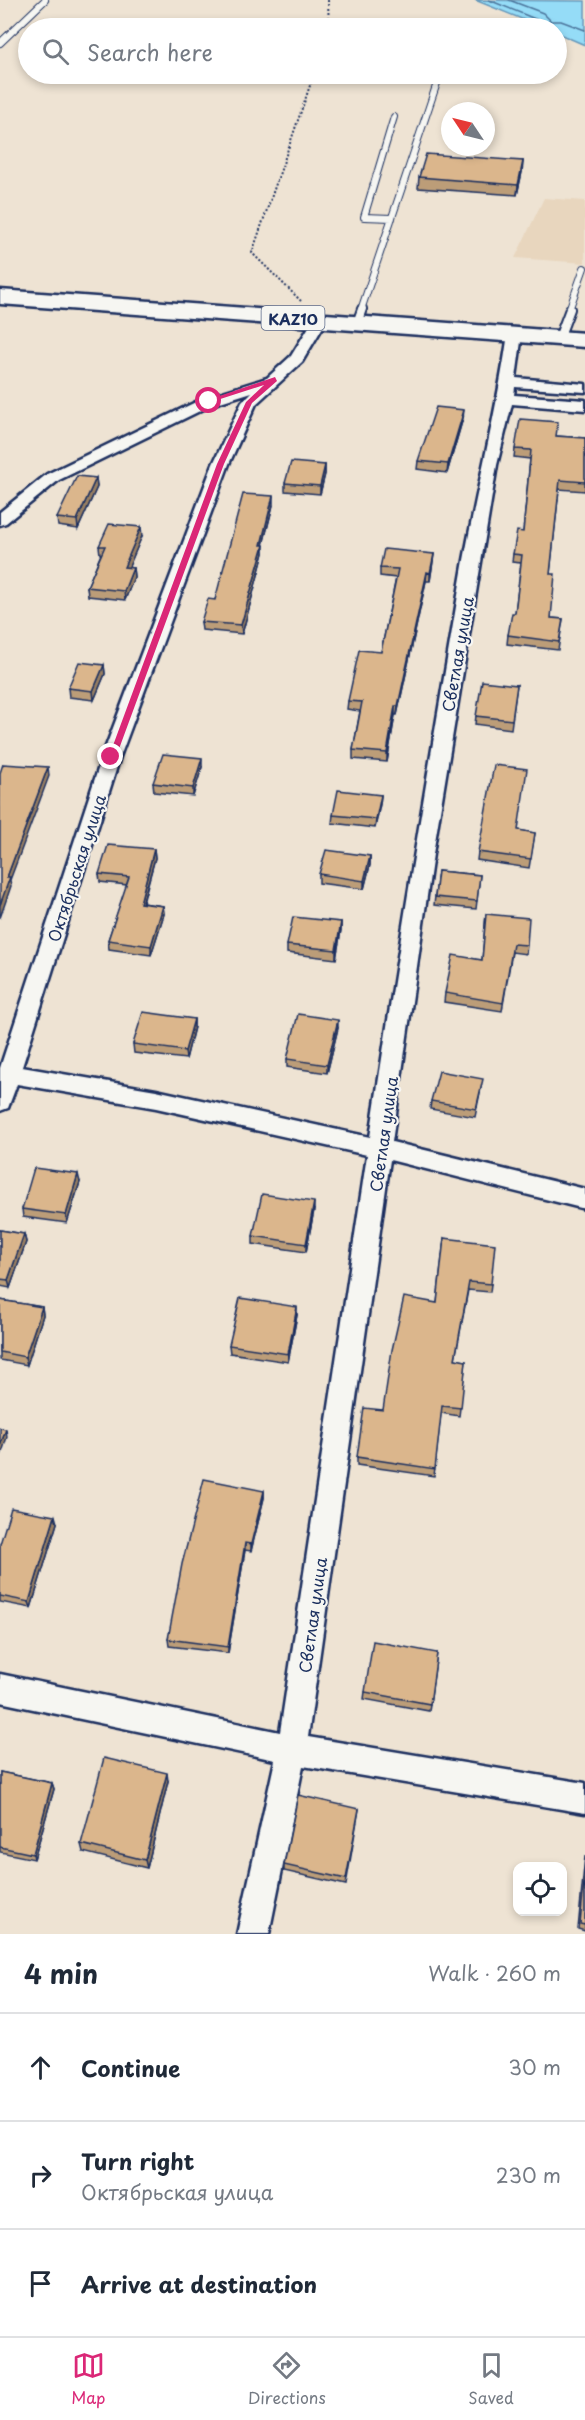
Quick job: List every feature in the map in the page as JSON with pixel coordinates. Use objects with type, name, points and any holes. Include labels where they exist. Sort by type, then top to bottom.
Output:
[{"type":"highway","name":"KAZ10","points":[[0,297],[585,340]]},
{"type":"street","name":"Октябрьская улица","points":[[0,1102],[11,1074],[111,757],[221,464],[249,402],[297,358],[320,320]]},
{"type":"street","name":"Светлая улица","points":[[253,1934],[292,1749],[429,819],[489,465],[507,390],[515,334]]},
{"type":"street","points":[[0,499],[53,477],[209,401],[275,379]]},
{"type":"street","points":[[507,390],[585,388]]},
{"type":"street","points":[[507,390],[585,405]]},
{"type":"street","points":[[0,520],[53,477]]},
{"type":"street","points":[[11,1074],[108,1088],[381,1149],[585,1199]]},
{"type":"street","points":[[0,1688],[292,1749],[585,1798]]},
{"type":"lane","points":[[26,18],[45,0]]},
{"type":"lane","points":[[0,43],[18,26]]},
{"type":"lane","points":[[357,323],[437,84]]},
{"type":"lane","points":[[392,218],[364,217],[394,117]]},
{"type":"lane","points":[[559,338],[581,287],[584,268]]},
{"type":"path","points":[[328,0],[329,18]]},
{"type":"path","points":[[311,84],[252,253],[320,320]]},
{"type":"shaded area","points":[[544,198],[585,201],[585,263],[515,258]]},
{"type":"water","points":[[475,0],[585,1],[585,45],[567,37],[567,18],[519,18]]},
{"type":"building","points":[[426,154],[523,161],[518,185],[419,177]]},
{"type":"building","points":[[436,407],[464,410],[448,464],[418,461]]},
{"type":"building","points":[[520,419],[558,422],[556,436],[585,438],[585,482],[560,480],[550,574],[555,574],[551,618],[563,619],[559,642],[508,635],[512,613],[515,613],[522,555],[513,554],[517,531],[523,532],[531,450],[515,449]]},
{"type":"building","points":[[291,462],[325,465],[320,486],[285,483]]},
{"type":"building","points":[[77,476],[96,478],[77,520],[57,518]]},
{"type":"building","points":[[243,494],[273,496],[261,545],[264,545],[241,625],[201,622],[208,599],[215,600]]},
{"type":"building","points":[[109,524],[141,527],[124,567],[133,568],[124,591],[87,587],[105,546],[99,546]]},
{"type":"building","points":[[384,549],[434,554],[430,573],[427,572],[398,706],[395,706],[387,753],[353,750],[362,702],[348,701],[359,650],[381,652],[398,569],[380,568]]},
{"type":"building","points":[[79,662],[104,665],[93,691],[68,688]]},
{"type":"building","points":[[482,681],[517,685],[512,720],[476,716]]},
{"type":"building","points":[[163,754],[202,758],[193,788],[153,783]]},
{"type":"building","points":[[3,764],[48,767],[7,877],[10,877],[0,905],[0,773]]},
{"type":"building","points":[[494,765],[527,769],[518,830],[535,833],[531,859],[478,852]]},
{"type":"building","points":[[338,790],[381,795],[376,819],[333,815]]},
{"type":"building","points":[[108,845],[154,849],[140,903],[163,906],[151,946],[108,940],[129,877],[99,874]]},
{"type":"building","points":[[326,850],[370,856],[364,881],[319,874]]},
{"type":"building","points":[[438,871],[480,875],[477,901],[435,897]]},
{"type":"building","points":[[486,914],[529,918],[527,945],[513,944],[503,1003],[445,993],[453,955],[482,960]]},
{"type":"building","points":[[293,917],[341,922],[336,950],[287,945]]},
{"type":"building","points":[[143,1012],[194,1019],[185,1051],[133,1044]]},
{"type":"building","points":[[298,1014],[338,1020],[327,1065],[287,1059]]},
{"type":"building","points":[[439,1071],[483,1079],[476,1109],[431,1101]]},
{"type":"building","points":[[34,1168],[78,1174],[66,1215],[22,1209]]},
{"type":"building","points":[[262,1194],[314,1202],[306,1244],[253,1236]]},
{"type":"building","points":[[0,1230],[24,1234],[8,1280],[0,1279]]},
{"type":"building","points":[[444,1238],[495,1244],[491,1284],[469,1282],[455,1359],[466,1361],[461,1408],[442,1406],[435,1469],[357,1457],[364,1408],[383,1410],[392,1350],[404,1297],[437,1303]]},
{"type":"building","points":[[240,1298],[297,1307],[288,1354],[229,1345]]},
{"type":"building","points":[[0,1300],[42,1307],[25,1357],[0,1352]]},
{"type":"building","points":[[0,1428],[6,1429],[0,1446]]},
{"type":"building","points":[[204,1479],[264,1491],[251,1544],[245,1543],[228,1647],[168,1639],[182,1564]]},
{"type":"building","points":[[11,1508],[55,1516],[29,1602],[0,1596],[0,1544]]},
{"type":"building","points":[[373,1641],[437,1653],[430,1704],[365,1692]]},
{"type":"building","points":[[104,1758],[167,1773],[145,1860],[81,1844]]},
{"type":"building","points":[[0,1772],[52,1783],[33,1854],[0,1847]]},
{"type":"building","points":[[298,1795],[359,1809],[346,1879],[284,1865]]},
{"type":"building","points":[[585,1873],[585,1925],[580,1924]]},
{"type":"route","points":[[111,757],[221,464],[249,402],[275,379],[209,401]]}]
